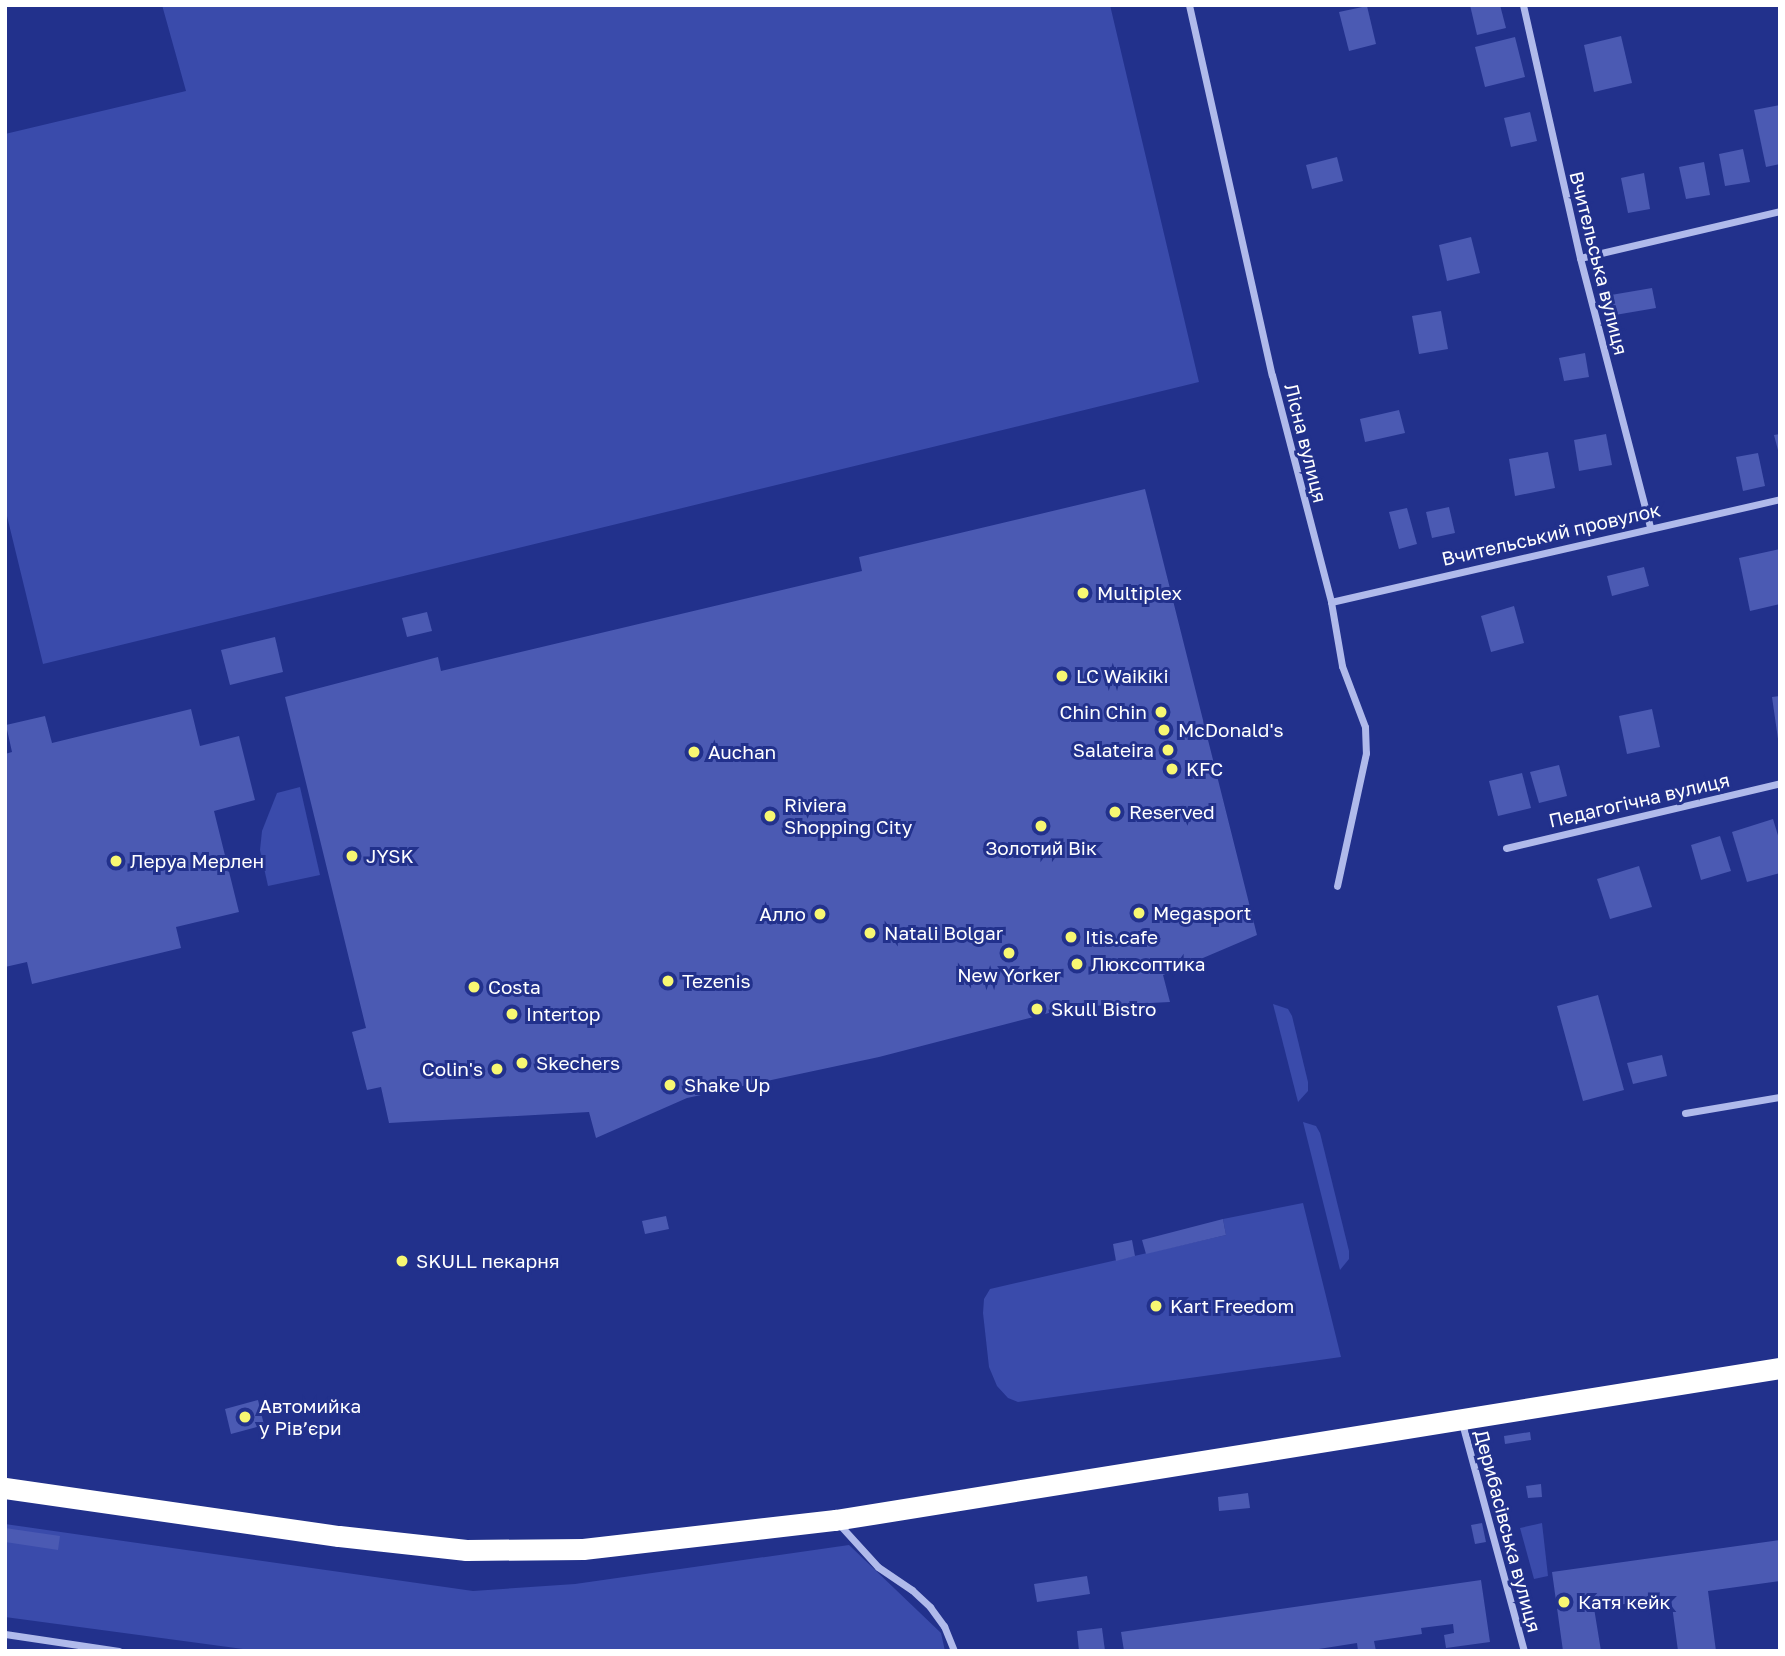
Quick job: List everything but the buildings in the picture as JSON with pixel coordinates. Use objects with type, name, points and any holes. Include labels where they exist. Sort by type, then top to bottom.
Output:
[{"type":"highway","points":[[5,1488],[339,1536],[466,1550],[583,1549],[835,1520],[1780,1368]]},
{"type":"street","name":"Лісна вулиця","points":[[1189,5],[1272,375],[1331,602],[1342,666],[1355,694],[1365,727],[1366,740],[1357,800],[1337,886]]},
{"type":"street","name":"Вчительська вулиця","points":[[1523,5],[1580,258],[1650,527]]},
{"type":"street","points":[[1580,258],[1780,211]]},
{"type":"street","name":"Вчительський провулок","points":[[1331,602],[1780,499]]},
{"type":"street","name":"Педагогічна вулиця","points":[[1506,848],[1780,783]]},
{"type":"street","points":[[1685,1113],[1780,1097]]},
{"type":"street","name":"Дерибасівська вулиця","points":[[1461,1419],[1524,1651]]},
{"type":"street","points":[[835,1520],[878,1567],[912,1590],[930,1607],[944,1626],[954,1651]]},
{"type":"street","points":[[5,1634],[119,1651]]},
{"type":"shaded area","points":[[162,5],[1110,5],[1199,382],[43,664],[5,508],[5,134],[186,91]]},
{"type":"shaded area","points":[[300,787],[320,875],[268,886],[260,850],[262,831],[277,793]]},
{"type":"shaded area","points":[[1273,1004],[1288,1009],[1292,1016],[1308,1082],[1308,1091],[1298,1102]]},
{"type":"shaded area","points":[[1303,1122],[1316,1126],[1320,1133],[1349,1251],[1349,1259],[1340,1270]]},
{"type":"shaded area","name":"Kart Freedom","points":[[1303,1203],[1341,1357],[1018,1402],[1008,1398],[997,1386],[989,1367],[983,1313],[984,1299],[990,1289],[1226,1235],[1223,1219]]},
{"type":"shaded area","points":[[1542,1523],[1548,1576],[1534,1579],[1520,1528]]},
{"type":"shaded area","points":[[5,1524],[473,1591],[575,1584],[849,1545],[941,1633],[945,1651],[258,1651],[5,1617]]},
{"type":"place","name":"Multiplex","points":[[1083,593]]},
{"type":"place","name":"LC Waikiki","points":[[1062,676]]},
{"type":"place","name":"Chin Chin","points":[[1161,712]]},
{"type":"place","name":"McDonald's","points":[[1164,730]]},
{"type":"place","name":"Salateira","points":[[1168,750]]},
{"type":"place","name":"Auchan","points":[[694,752]]},
{"type":"place","name":"KFC","points":[[1172,769]]},
{"type":"place","name":"Reserved","points":[[1115,812]]},
{"type":"place","name":"Riviera Shopping City","points":[[770,816]]},
{"type":"place","name":"Золотий Вік","points":[[1041,826]]},
{"type":"place","name":"JYSK","points":[[352,856]]},
{"type":"place","name":"Леруа Мерлен","points":[[116,861]]},
{"type":"place","name":"Megasport","points":[[1139,913]]},
{"type":"place","name":"Алло","points":[[820,914]]},
{"type":"place","name":"Natali Bolgar","points":[[870,933]]},
{"type":"place","name":"Itis.cafe","points":[[1071,937]]},
{"type":"place","name":"New Yorker","points":[[1009,953]]},
{"type":"place","name":"Люксоптика","points":[[1077,964]]},
{"type":"place","name":"Tezenis","points":[[668,981]]},
{"type":"place","name":"Costa","points":[[474,987]]},
{"type":"place","name":"Skull Bistro","points":[[1037,1009]]},
{"type":"place","name":"Intertop","points":[[512,1014]]},
{"type":"place","name":"Skechers","points":[[522,1063]]},
{"type":"place","name":"Colin's","points":[[497,1069]]},
{"type":"place","name":"Shake Up","points":[[670,1085]]},
{"type":"place","name":"SKULL пекарня","points":[[402,1261]]},
{"type":"place","name":"Kart Freedom","points":[[1156,1306]]},
{"type":"place","name":"Автомийка у Рівʼєри","points":[[245,1417]]},
{"type":"place","name":"Катя кейк","points":[[1564,1602]]}]
